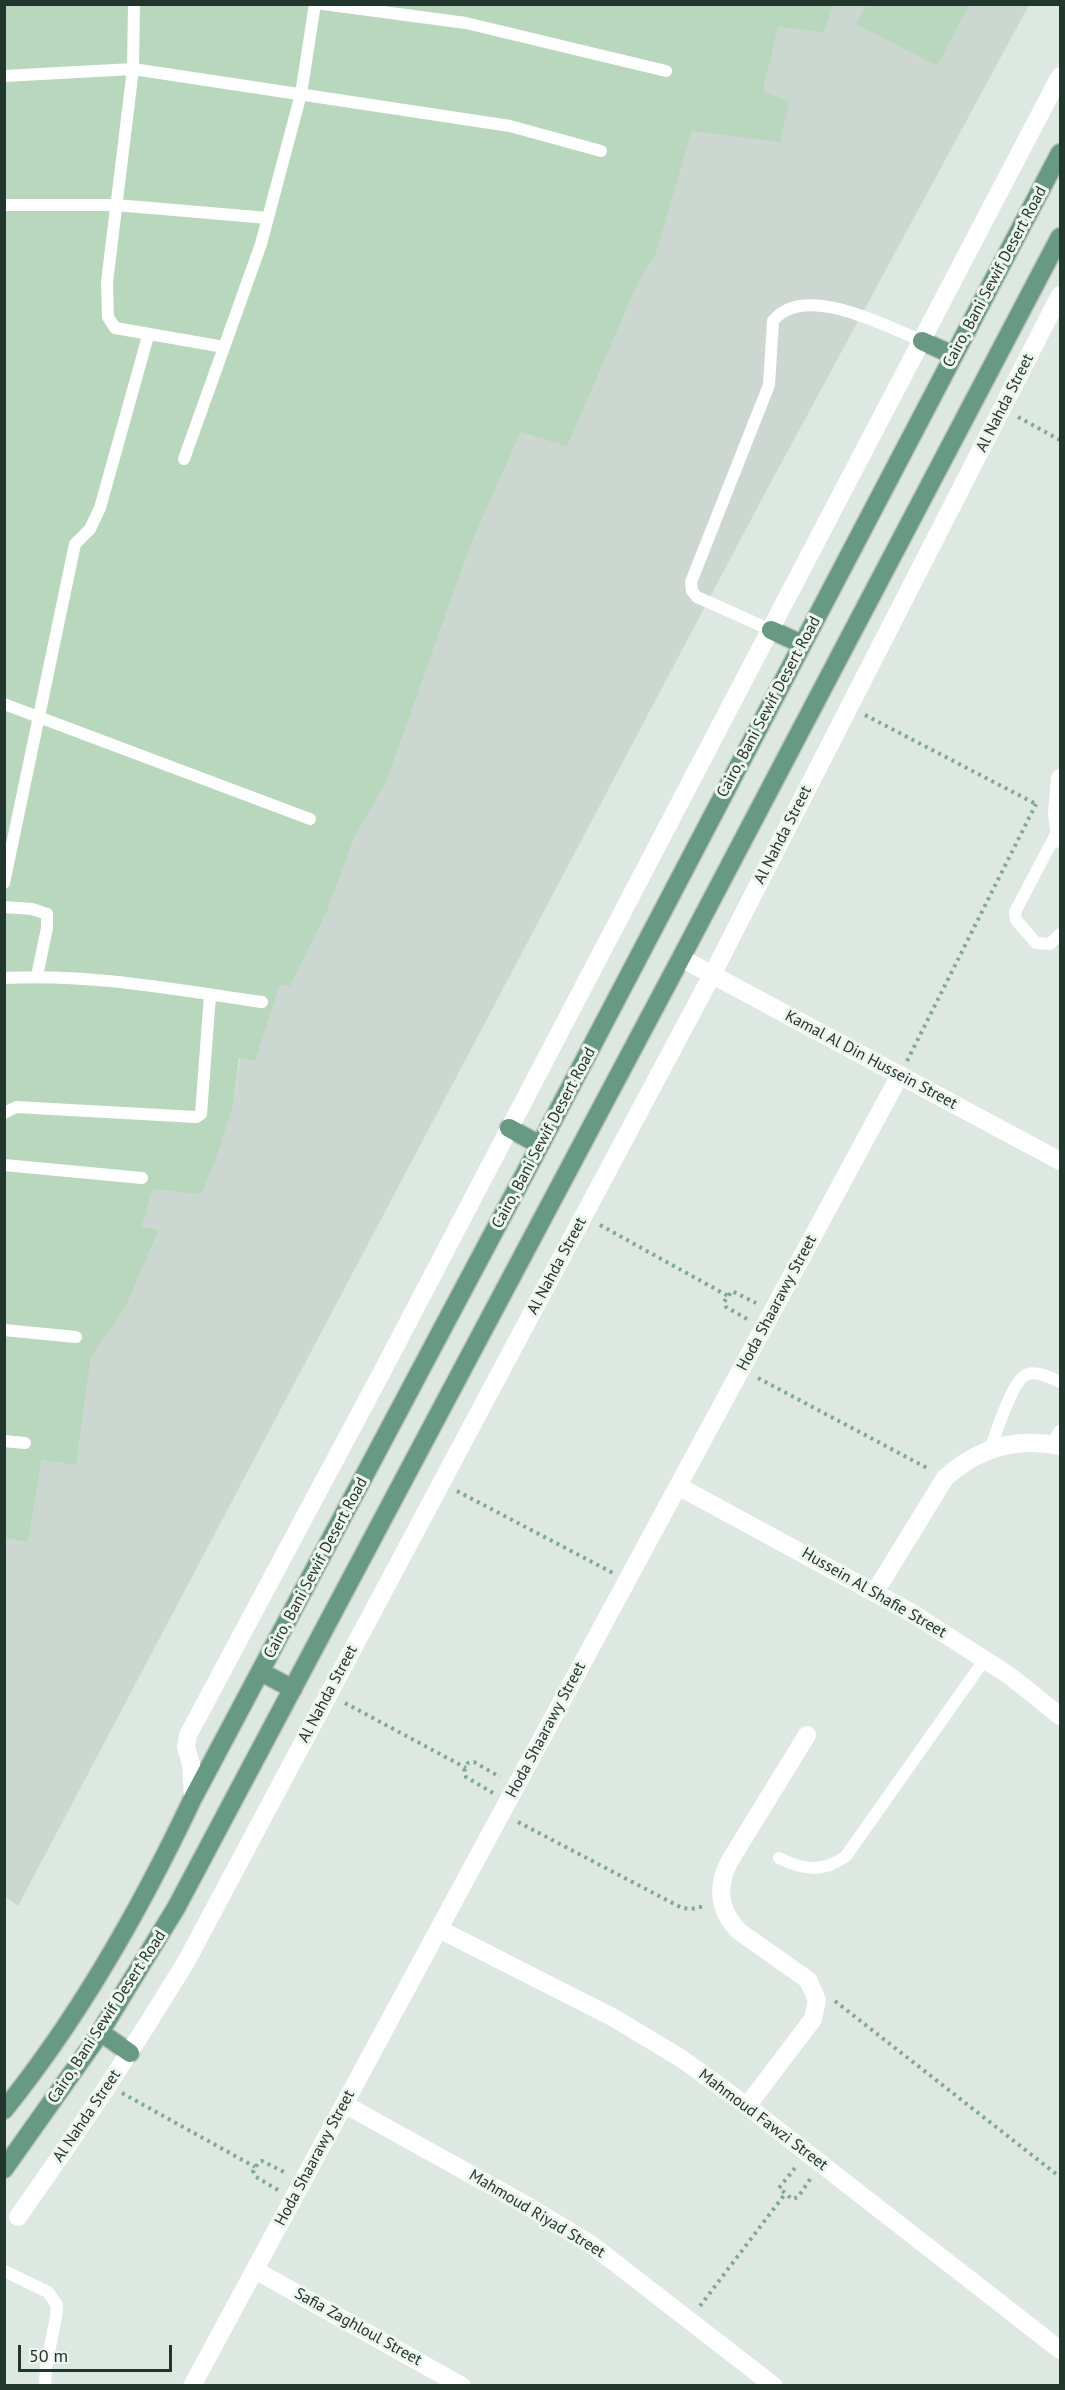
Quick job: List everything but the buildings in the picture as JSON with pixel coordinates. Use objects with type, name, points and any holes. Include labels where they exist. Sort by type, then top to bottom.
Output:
[{"type":"main road","name":"Cairo, Bani Sewif Desert Road","points":[[4,2110],[43,2058],[109,1958],[167,1852],[193,1798],[540,1145],[1060,153]]},
{"type":"main road","name":"Cairo, Bani Sewif Desert Road","points":[[4,2169],[100,2032],[176,1908],[681,958],[1060,237]]},
{"type":"main road","points":[[922,340],[953,355]]},
{"type":"main road","points":[[771,630],[802,644]]},
{"type":"main road","points":[[509,1128],[540,1145]]},
{"type":"main road","points":[[261,1672],[292,1689]]},
{"type":"main road","points":[[100,2032],[130,2053]]},
{"type":"street","points":[[193,1798],[191,1764],[186,1748],[188,1735],[383,1370],[1060,76]]},
{"type":"street","name":"Al Nahda Street","points":[[18,2217],[130,2053],[186,1962],[712,975],[1060,295]]},
{"type":"street","points":[[1059,828],[1060,778]]},
{"type":"street","name":"Kamal Al Din Hussein Street","points":[[681,958],[1060,1161]]},
{"type":"street","name":"Hoda Shaarawy Street","points":[[192,2385],[900,1075]]},
{"type":"street","points":[[875,1592],[945,1478],[966,1461],[990,1449],[1021,1442],[1058,1440]]},
{"type":"street","name":"Hussein Al Shafie Street","points":[[678,1486],[875,1592],[985,1659],[1060,1716]]},
{"type":"street","points":[[747,2106],[813,2019],[817,2000],[808,1980],[740,1932],[726,1915],[720,1893],[724,1872],[729,1862],[807,1735]]},
{"type":"street","name":"Mahmoud Fawzi Street","points":[[439,1929],[623,2023],[682,2059],[747,2106],[1060,2350]]},
{"type":"street","name":"Mahmoud Riyad Street","points":[[344,2104],[559,2224],[623,2268],[774,2385]]},
{"type":"street","name":"Safia Zaghloul Street","points":[[255,2270],[462,2385]]},
{"type":"lane","points":[[134,4],[133,69],[107,282],[108,317],[115,328],[148,336],[224,347]]},
{"type":"lane","points":[[184,459],[261,244],[302,94],[315,4]]},
{"type":"lane","points":[[322,4],[466,22],[666,71]]},
{"type":"lane","points":[[4,76],[133,69],[510,126],[601,152]]},
{"type":"lane","points":[[4,205],[116,205],[268,218]]},
{"type":"lane","points":[[771,630],[698,597],[692,591],[691,582],[769,385],[772,369],[773,321],[785,310],[796,306],[826,307],[853,312],[922,340]]},
{"type":"lane","points":[[4,884],[75,544],[90,529],[100,508],[148,336]]},
{"type":"lane","points":[[4,704],[310,819]]},
{"type":"lane","points":[[1059,828],[1015,912],[1016,920],[1036,943],[1050,944],[1060,934]]},
{"type":"lane","points":[[4,907],[32,909],[47,914],[47,928],[37,976]]},
{"type":"lane","points":[[4,978],[37,976],[139,985],[262,1002]]},
{"type":"lane","points":[[4,1113],[16,1107],[196,1117],[201,1114],[210,995]]},
{"type":"lane","points":[[4,1166],[142,1178]]},
{"type":"lane","points":[[4,1330],[76,1337]]},
{"type":"lane","points":[[990,1449],[1019,1379],[1030,1373],[1037,1373],[1060,1382]]},
{"type":"lane","points":[[4,1441],[25,1443]]},
{"type":"lane","points":[[779,1858],[796,1866],[817,1869],[846,1856],[985,1659]]},
{"type":"lane","points":[[4,2271],[48,2292],[57,2305],[45,2385]]},
{"type":"path","points":[[1002,408],[1060,440]]},
{"type":"path","points":[[848,706],[1036,804],[1059,828]]},
{"type":"path","points":[[900,1075],[1036,804]]},
{"type":"path","points":[[583,1216],[728,1296]]},
{"type":"path","points":[[763,1328],[726,1307],[724,1302],[729,1293],[734,1291],[772,1312]]},
{"type":"path","points":[[742,1369],[945,1478]]},
{"type":"path","points":[[441,1483],[627,1581]]},
{"type":"path","points":[[328,1694],[465,1768]]},
{"type":"path","points":[[508,1800],[474,1762],[468,1763],[464,1774],[466,1777],[508,1800],[682,1908],[701,1908],[720,1893]]},
{"type":"path","points":[[808,1980],[1060,2177]]},
{"type":"path","points":[[108,2085],[255,2167]]},
{"type":"path","points":[[814,2159],[795,2199],[784,2194],[780,2186],[814,2159]]},
{"type":"path","points":[[294,2198],[256,2177],[253,2171],[255,2167],[259,2162],[265,2161],[302,2182]]},
{"type":"path","points":[[689,2319],[784,2194]]},
{"type":"shaded area","points":[[833,5],[1029,5],[764,495],[18,1906],[4,1896],[4,1538],[28,1541],[42,1460],[76,1464],[91,1357],[125,1308],[159,1230],[142,1226],[153,1189],[217,1157],[233,1106],[240,1058],[255,1061],[280,985],[290,987],[327,912],[354,838],[386,783],[471,544],[521,432],[567,447],[638,283],[656,254],[692,131],[763,91],[778,27],[824,31]]},
{"type":"green space","points":[[866,4],[969,5],[937,66],[856,24]]},
{"type":"green space","points":[[4,5],[833,5],[824,32],[778,27],[763,91],[789,102],[780,142],[692,131],[656,254],[638,283],[567,447],[521,432],[471,544],[386,783],[354,838],[327,912],[290,987],[280,985],[255,1061],[239,1058],[233,1106],[217,1157],[201,1194],[153,1189],[142,1226],[159,1230],[125,1308],[91,1357],[76,1465],[42,1460],[28,1542],[4,1538]]}]
